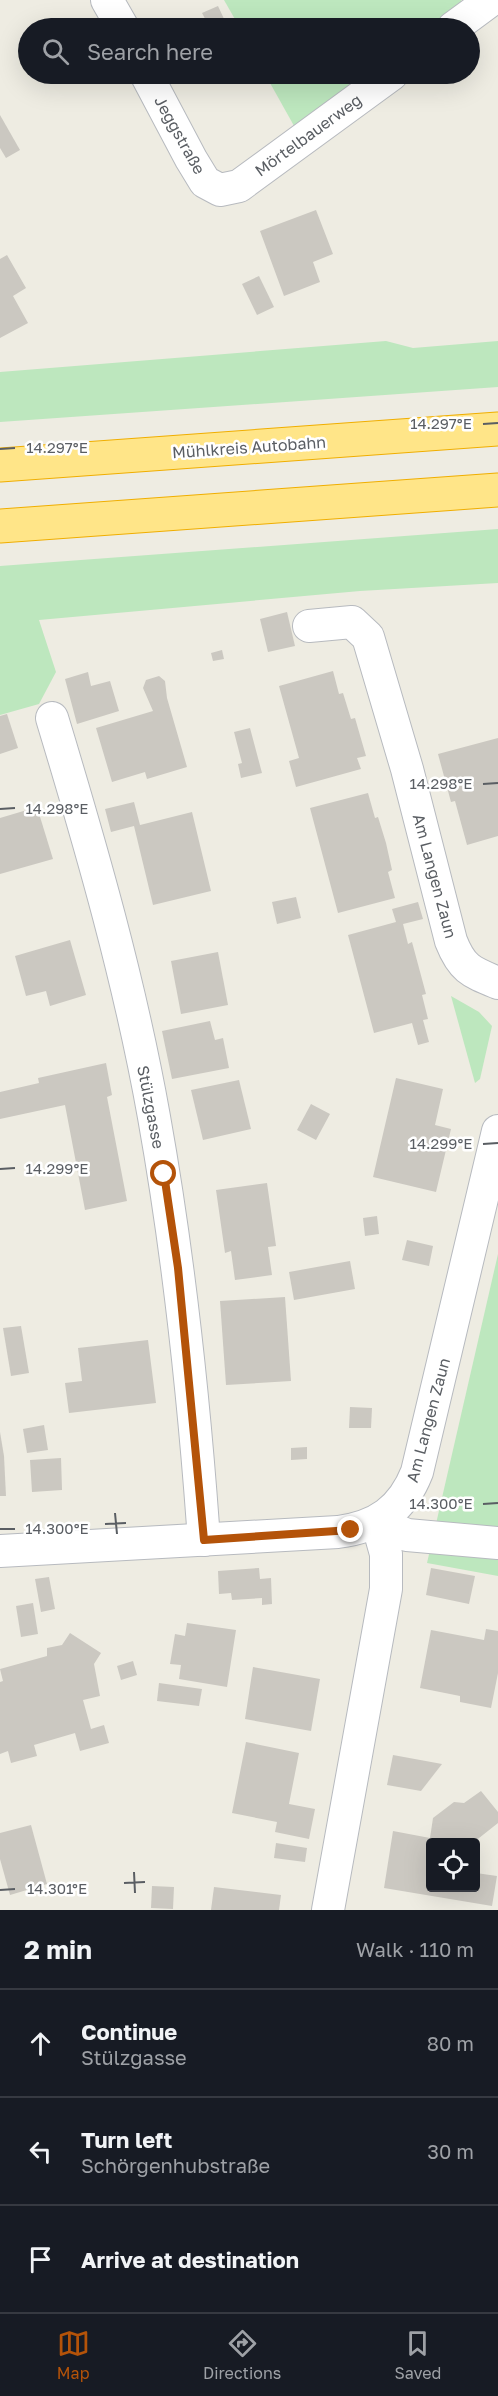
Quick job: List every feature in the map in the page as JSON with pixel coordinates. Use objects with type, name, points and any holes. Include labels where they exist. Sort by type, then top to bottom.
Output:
[{"type":"highway","name":"Mühlkreis Autobahn","points":[[0,465],[498,429]]},
{"type":"highway","points":[[0,526],[498,490]]},
{"type":"street","points":[[107,0],[117,18]]},
{"type":"street","points":[[467,18],[491,0]]},
{"type":"street","name":"Jeggstraße","points":[[151,84],[205,182],[220,189]]},
{"type":"street","name":"Mörtelbauerweg","points":[[220,189],[239,186],[378,84]]},
{"type":"street","name":"Am Langen Zaun","points":[[309,626],[352,622],[368,637],[406,769],[451,941],[458,959],[474,974],[498,983]]},
{"type":"street","name":"Stülzgasse","points":[[52,718],[86,831],[118,952],[154,1115],[178,1268],[204,1540]]},
{"type":"street","name":"Am Langen Zaun","points":[[377,1522],[406,1495],[417,1472],[498,1131]]},
{"type":"street","points":[[328,1910],[386,1589],[386,1554],[377,1522]]},
{"type":"street","points":[[0,1551],[338,1532],[365,1528],[377,1522],[407,1535],[498,1543]]},
{"type":"green space","points":[[224,0],[461,0],[464,7],[449,18],[234,18]]},
{"type":"green space","points":[[271,84],[363,84],[298,133]]},
{"type":"green space","points":[[386,341],[413,348],[498,341],[498,387],[0,422],[0,372]]},
{"type":"green space","points":[[498,529],[498,583],[360,591],[39,620],[56,672],[39,704],[0,715],[0,566]]},
{"type":"green space","points":[[451,996],[479,1012],[492,1026],[480,1079],[475,1083]]},
{"type":"green space","points":[[498,1254],[498,1576],[427,1563]]},
{"type":"building","points":[[218,6],[224,18],[205,18],[202,13]]},
{"type":"building","points":[[0,115],[20,150],[6,158],[0,148]]},
{"type":"building","points":[[316,210],[333,254],[313,262],[320,282],[284,296],[260,231]]},
{"type":"building","points":[[7,255],[26,288],[13,296],[28,323],[0,338],[0,259]]},
{"type":"building","points":[[259,276],[274,307],[257,315],[242,284]]},
{"type":"building","points":[[287,612],[295,646],[268,652],[260,619]]},
{"type":"building","points":[[222,650],[224,659],[213,661],[211,653]]},
{"type":"building","points":[[333,671],[339,694],[343,693],[351,719],[355,718],[366,756],[357,758],[361,769],[296,787],[289,761],[299,758],[279,686]]},
{"type":"building","points":[[88,672],[91,686],[110,681],[119,711],[77,724],[65,679]]},
{"type":"building","points":[[159,676],[165,681],[167,698],[187,767],[147,779],[145,772],[112,782],[96,728],[153,711],[143,688],[146,680]]},
{"type":"building","points":[[7,714],[18,748],[0,754],[0,716]]},
{"type":"building","points":[[250,728],[262,773],[241,778],[238,764],[242,763],[234,732]]},
{"type":"building","points":[[498,738],[498,836],[467,845],[455,801],[451,802],[438,754]]},
{"type":"building","points":[[368,793],[375,818],[378,817],[386,843],[392,870],[388,872],[395,898],[338,913],[310,808]]},
{"type":"building","points":[[134,802],[140,825],[192,812],[211,891],[153,905],[134,826],[111,832],[105,809]]},
{"type":"building","points":[[37,807],[53,859],[0,874],[0,818]]},
{"type":"building","points":[[296,897],[301,918],[277,924],[272,902]]},
{"type":"building","points":[[418,902],[423,919],[403,924],[408,944],[412,942],[426,994],[422,995],[428,1019],[423,1020],[429,1042],[418,1045],[412,1023],[374,1033],[348,935],[396,922],[392,909]]},
{"type":"building","points":[[70,940],[86,995],[50,1006],[46,991],[26,996],[15,956]]},
{"type":"building","points":[[218,952],[228,1005],[181,1014],[171,961]]},
{"type":"building","points":[[210,1021],[215,1040],[223,1038],[229,1068],[172,1079],[162,1031]]},
{"type":"building","points":[[106,1063],[112,1095],[107,1097],[127,1201],[85,1210],[65,1105],[0,1119],[0,1092],[39,1083],[38,1078]]},
{"type":"building","points":[[396,1078],[443,1089],[435,1125],[451,1129],[436,1192],[373,1177]]},
{"type":"building","points":[[239,1080],[251,1129],[203,1140],[191,1090]]},
{"type":"building","points":[[311,1104],[330,1114],[316,1140],[297,1130]]},
{"type":"building","points":[[267,1183],[276,1246],[268,1247],[272,1275],[235,1280],[231,1251],[225,1253],[216,1190]]},
{"type":"building","points":[[377,1216],[379,1234],[365,1236],[363,1218]]},
{"type":"building","points":[[407,1240],[433,1246],[429,1266],[402,1260]]},
{"type":"building","points":[[350,1261],[355,1289],[294,1300],[289,1272]]},
{"type":"building","points":[[285,1297],[291,1381],[226,1385],[220,1301]]},
{"type":"building","points":[[21,1326],[29,1373],[11,1376],[3,1328]]},
{"type":"building","points":[[148,1340],[156,1403],[69,1413],[65,1383],[82,1381],[78,1348]]},
{"type":"building","points":[[350,1407],[372,1408],[371,1428],[349,1428]]},
{"type":"building","points":[[44,1425],[48,1450],[27,1453],[23,1429]]},
{"type":"building","points":[[0,1432],[4,1456],[6,1496],[0,1496]]},
{"type":"building","points":[[307,1447],[307,1459],[291,1460],[291,1448]]},
{"type":"building","points":[[61,1458],[62,1490],[32,1492],[30,1460]]},
{"type":"building","points":[[259,1568],[260,1579],[271,1578],[272,1604],[262,1605],[262,1598],[232,1600],[231,1593],[219,1594],[218,1571]]},
{"type":"building","points":[[431,1568],[475,1576],[469,1604],[426,1595]]},
{"type":"building","points":[[49,1577],[55,1609],[41,1612],[35,1579]]},
{"type":"building","points":[[33,1603],[38,1634],[21,1637],[16,1606]]},
{"type":"building","points":[[187,1623],[236,1630],[227,1687],[179,1679],[181,1665],[170,1664],[175,1634],[185,1636]]},
{"type":"building","points":[[486,1629],[498,1631],[498,1673],[491,1708],[460,1702],[460,1696],[420,1688],[431,1630],[484,1640]]},
{"type":"building","points":[[70,1633],[101,1653],[94,1664],[100,1696],[83,1700],[91,1729],[104,1725],[109,1743],[80,1751],[75,1733],[34,1745],[37,1756],[11,1763],[8,1751],[0,1754],[0,1682],[3,1681],[0,1669],[47,1656],[47,1648],[62,1645]]},
{"type":"building","points":[[133,1661],[137,1675],[121,1680],[117,1666]]},
{"type":"building","points":[[253,1667],[320,1679],[311,1731],[245,1719]]},
{"type":"building","points":[[159,1683],[202,1689],[199,1706],[157,1701]]},
{"type":"building","points":[[246,1742],[299,1753],[289,1804],[315,1809],[309,1839],[275,1832],[277,1822],[232,1813]]},
{"type":"building","points":[[393,1755],[442,1764],[421,1791],[387,1785]]},
{"type":"building","points":[[481,1791],[498,1812],[498,1823],[479,1838],[430,1838],[433,1818],[454,1802],[464,1803]]},
{"type":"building","points":[[31,1825],[47,1884],[10,1895],[0,1859],[0,1833]]},
{"type":"building","points":[[393,1831],[430,1838],[426,1838],[426,1892],[480,1892],[480,1874],[497,1876],[492,1906],[384,1888]]},
{"type":"building","points":[[276,1843],[307,1848],[305,1862],[274,1858]]},
{"type":"building","points":[[152,1886],[174,1887],[173,1909],[151,1908]]},
{"type":"building","points":[[214,1887],[281,1895],[279,1910],[211,1910]]},
{"type":"route","points":[[164,1174],[178,1268],[204,1540],[351,1530]]}]
